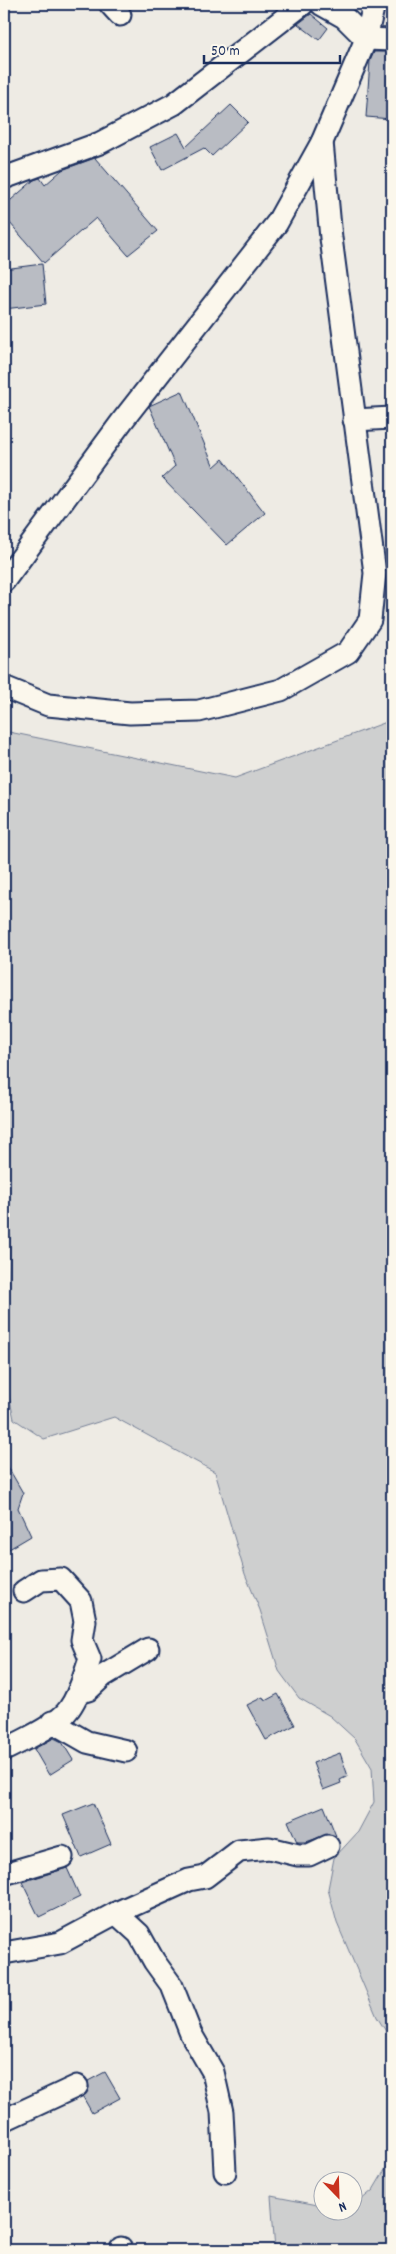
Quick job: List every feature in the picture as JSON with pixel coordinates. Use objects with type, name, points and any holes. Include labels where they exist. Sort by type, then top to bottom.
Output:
[{"type":"street","points":[[4,178],[100,143],[174,104],[302,4]]},
{"type":"street","points":[[321,4],[344,17],[366,39],[392,40]]},
{"type":"street","points":[[4,581],[123,420],[278,223],[322,142],[366,39],[374,4]]},
{"type":"street","points":[[4,687],[48,705],[130,712],[199,711],[281,690],[348,652],[370,620],[375,573],[331,238],[322,142]]},
{"type":"street","points":[[354,420],[392,418]]},
{"type":"street","points":[[4,1750],[41,1731],[68,1710],[78,1693],[90,1659],[82,1640],[85,1621],[81,1602],[60,1579],[40,1580],[24,1591]]},
{"type":"street","points":[[78,1693],[88,1690],[102,1676],[148,1649]]},
{"type":"street","points":[[52,1722],[87,1742],[126,1751]]},
{"type":"street","points":[[4,1953],[60,1943],[116,1913],[190,1880],[205,1877],[238,1851],[269,1848],[298,1855],[309,1855],[328,1846]]},
{"type":"street","points":[[4,1874],[62,1858]]},
{"type":"street","points":[[116,1913],[138,1934],[172,1986],[191,2034],[213,2072],[222,2112],[225,2172]]},
{"type":"street","points":[[4,2120],[77,2086]]},
{"type":"shaded area","points":[[392,720],[392,2041],[377,2017],[337,1923],[328,1889],[334,1858],[358,1832],[374,1802],[372,1768],[355,1739],[330,1716],[299,1698],[279,1671],[260,1610],[245,1574],[215,1472],[114,1417],[44,1439],[14,1419],[4,1373],[4,1338],[8,1321],[10,1235],[4,1224],[4,731],[235,778]]},
{"type":"shaded area","points":[[392,2158],[392,2250],[275,2250],[271,2196],[314,2204],[314,2222],[364,2222],[364,2198],[373,2190]]},
{"type":"building","points":[[311,14],[328,28],[319,40],[298,24]]},
{"type":"building","points":[[374,52],[392,52],[392,119],[366,117],[370,61]]},
{"type":"building","points":[[231,105],[248,122],[212,156],[204,148],[162,170],[150,147],[178,133],[186,147]]},
{"type":"building","points":[[95,158],[158,231],[128,255],[96,218],[44,263],[4,216],[4,206],[34,180],[40,178],[45,185],[62,170]]},
{"type":"building","points":[[42,264],[46,304],[4,309],[4,269]]},
{"type":"building","points":[[182,391],[214,467],[223,459],[265,513],[227,545],[162,478],[175,466],[149,406]]},
{"type":"building","points":[[4,1460],[23,1493],[18,1508],[31,1536],[4,1552]]},
{"type":"building","points":[[278,1694],[295,1725],[266,1740],[247,1705],[263,1697],[265,1701]]},
{"type":"building","points":[[54,1738],[62,1742],[73,1760],[49,1775],[34,1749]]},
{"type":"building","points":[[340,1753],[348,1776],[340,1780],[341,1783],[323,1790],[313,1763]]},
{"type":"building","points":[[93,1803],[111,1844],[81,1857],[63,1815]]},
{"type":"building","points":[[324,1806],[336,1836],[329,1834],[306,1842],[297,1842],[288,1821]]},
{"type":"building","points":[[67,1868],[80,1897],[39,1917],[22,1882]]},
{"type":"building","points":[[105,2072],[120,2098],[92,2113],[83,2097],[89,2088],[88,2081]]}]
